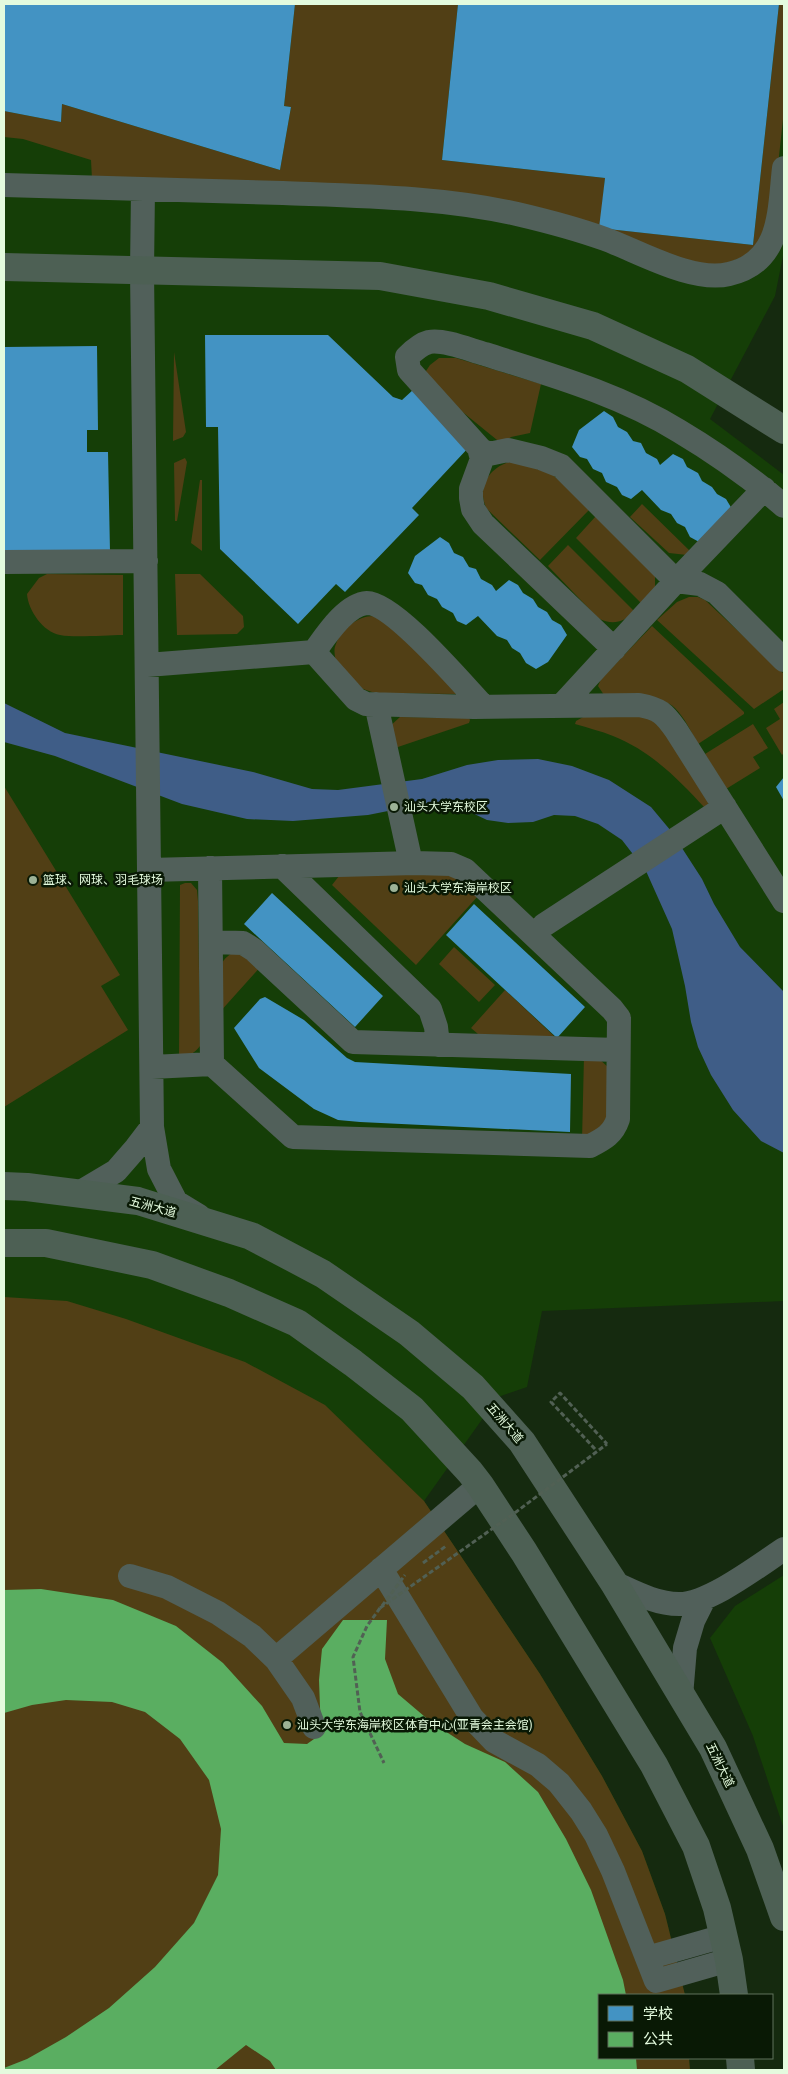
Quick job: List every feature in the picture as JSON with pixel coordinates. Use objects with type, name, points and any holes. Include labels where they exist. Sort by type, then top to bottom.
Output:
[{"type":"main road","points":[[4,267],[380,276],[489,296],[602,330],[687,369],[783,421]]},
{"type":"main road","name":"五洲大道","points":[[4,1186],[27,1187],[138,1201],[251,1236],[323,1274],[409,1333],[473,1386],[522,1442],[614,1583],[713,1748],[756,1841],[784,1917]]},
{"type":"main road","points":[[4,1243],[46,1243],[152,1265],[229,1293],[297,1323],[354,1363],[412,1410],[480,1485],[529,1560],[654,1766],[696,1846],[717,1908],[734,1994]]},
{"type":"street","points":[[4,185],[375,196],[455,204],[516,214],[563,226],[604,239],[695,275],[716,277],[732,274],[750,266],[773,240],[778,223],[784,168]]},
{"type":"street","points":[[143,189],[142,270],[152,1127],[159,1170],[176,1202],[208,1223]]},
{"type":"street","points":[[784,506],[751,478],[678,430],[608,394],[452,344],[430,342],[416,348],[407,356],[409,370],[479,448],[489,454],[508,450],[541,458],[562,466],[676,581],[700,584],[717,594],[784,660]]},
{"type":"street","points":[[479,448],[482,459],[471,489],[471,498],[473,509],[483,524],[614,648]]},
{"type":"street","points":[[562,705],[764,489]]},
{"type":"street","points":[[4,562],[146,561]]},
{"type":"street","points":[[147,664],[314,652],[335,623],[354,608],[366,603],[381,607],[400,620],[484,707]]},
{"type":"street","points":[[314,652],[356,699],[366,704],[484,707],[639,705],[654,708],[664,713],[784,901]]},
{"type":"street","points":[[376,704],[411,863]]},
{"type":"street","points":[[544,925],[725,807]]},
{"type":"street","points":[[149,870],[411,863],[451,864],[465,870],[612,1009],[619,1018],[618,1119],[614,1131],[590,1146],[293,1137],[212,1064],[152,1066]]},
{"type":"street","points":[[282,866],[430,1009],[436,1027],[438,1045]]},
{"type":"street","points":[[210,868],[212,1064]]},
{"type":"street","points":[[211,942],[243,942],[353,1042],[618,1050]]},
{"type":"street","points":[[79,1193],[116,1171],[152,1127]]},
{"type":"street","points":[[276,1660],[480,1485]]},
{"type":"street","points":[[614,1583],[648,1598],[679,1604],[704,1599],[784,1550]]},
{"type":"street","points":[[381,1569],[472,1718],[494,1741],[538,1765],[559,1783],[581,1810],[596,1835],[613,1871],[656,1981],[726,1948]]},
{"type":"street","points":[[130,1576],[167,1587],[218,1613],[252,1636],[276,1660],[303,1698],[314,1726]]},
{"type":"street","points":[[682,1696],[685,1648],[693,1621],[704,1599]]},
{"type":"street","points":[[647,1958],[726,1948]]},
{"type":"path","points":[[380,1608],[492,1529],[607,1444],[560,1393],[552,1402],[595,1449]]},
{"type":"path","points":[[384,1763],[360,1712],[353,1658],[367,1626],[405,1576]]},
{"type":"shaded area","name":"汕头大学东海岸校区","points":[[4,4],[784,4],[784,251],[775,296],[710,419],[784,475],[784,1301],[542,1311],[527,1387],[498,1397],[424,1501],[540,1674],[602,1776],[642,1851],[665,1914],[685,1994],[598,1994],[598,2059],[689,2059],[690,2070],[4,2070]]},
{"type":"shaded area","points":[[295,4],[458,4],[442,160],[605,178],[600,228],[753,245],[779,4],[784,4],[784,110],[772,221],[754,252],[716,268],[428,193],[92,179],[91,160],[23,139],[4,137],[4,111],[61,122],[62,104],[280,170],[291,107],[284,106]]},
{"type":"shaded area","points":[[174,352],[186,432],[183,437],[173,441]]},
{"type":"shaded area","points":[[439,358],[456,358],[541,384],[530,433],[511,437],[502,444],[433,388],[426,371]]},
{"type":"shaded area","points":[[185,458],[187,462],[177,521],[175,521],[174,463]]},
{"type":"shaded area","points":[[513,461],[552,474],[590,509],[540,560],[487,509],[484,501],[484,485],[487,478],[498,467]]},
{"type":"shaded area","points":[[200,480],[202,480],[202,551],[191,543]]},
{"type":"shaded area","points":[[642,504],[691,552],[687,555],[669,553],[630,517]]},
{"type":"shaded area","points":[[596,516],[655,576],[655,587],[643,605],[576,538]]},
{"type":"shaded area","points":[[568,545],[635,612],[618,622],[608,622],[598,618],[548,566]]},
{"type":"shaded area","points":[[47,574],[123,575],[123,635],[66,636],[48,630],[33,613],[27,594],[39,578]]},
{"type":"shaded area","points":[[175,574],[200,574],[243,616],[244,627],[237,634],[177,635]]},
{"type":"shaded area","points":[[689,597],[698,597],[705,600],[784,674],[784,689],[754,709],[657,620],[677,602]]},
{"type":"shaded area","points":[[373,616],[388,623],[456,689],[456,694],[375,693],[363,689],[337,664],[335,646],[338,638],[351,624],[362,618]]},
{"type":"shaded area","points":[[652,626],[744,714],[698,744],[682,716],[669,703],[652,698],[604,695],[598,686],[601,679]]},
{"type":"shaded area","points":[[784,702],[784,753],[782,755],[766,728],[780,719],[774,709]]},
{"type":"shaded area","points":[[585,716],[646,716],[658,719],[708,800],[708,805],[705,808],[674,776],[640,749],[613,736],[575,724],[576,721]]},
{"type":"shaded area","points":[[400,717],[469,718],[470,720],[469,723],[395,748],[389,727]]},
{"type":"shaded area","points":[[753,724],[768,748],[753,757],[760,768],[726,789],[705,754]]},
{"type":"shaded area","name":"篮球、网球、羽毛球场","points":[[4,786],[120,975],[101,986],[128,1030],[4,1107]]},
{"type":"shaded area","points":[[447,870],[478,896],[416,965],[332,885],[339,876]]},
{"type":"shaded area","points":[[191,883],[197,890],[200,1046],[191,1054],[179,1057],[180,885]]},
{"type":"shaded area","points":[[454,947],[495,985],[479,1002],[439,964]]},
{"type":"shaded area","points":[[234,952],[263,964],[219,1013],[218,971],[226,957]]},
{"type":"shaded area","points":[[505,990],[554,1036],[551,1038],[478,1034],[471,1028]]},
{"type":"shaded area","points":[[584,1056],[597,1057],[609,1068],[608,1124],[582,1140]]},
{"type":"shaded area","name":"汕头大学东海岸校区体育中心(亚青会主会馆)","points":[[4,1297],[67,1301],[126,1319],[245,1362],[325,1405],[424,1501],[540,1674],[602,1776],[642,1851],[665,1914],[685,1994],[598,1994],[598,2059],[689,2059],[690,2070],[4,2070]]},
{"type":"shaded area","points":[[784,1575],[784,1829],[753,1736],[710,1638],[735,1606]]},
{"type":"water","points":[[4,703],[65,733],[253,772],[312,789],[338,790],[422,779],[467,765],[498,760],[538,759],[572,766],[609,780],[651,807],[671,831],[702,879],[714,904],[740,947],[784,992],[784,1153],[761,1141],[733,1110],[711,1075],[698,1047],[691,1022],[672,929],[646,871],[622,840],[598,824],[575,816],[554,815],[533,822],[508,823],[487,820],[451,803],[433,802],[368,815],[293,821],[247,819],[182,804],[55,756],[4,742]]},
{"type":"building: 学校","points":[[4,4],[295,4],[284,106],[291,107],[280,170],[62,104],[61,122],[4,111]]},
{"type":"building: 学校","points":[[458,4],[779,4],[753,245],[599,228],[605,178],[442,160]]},
{"type":"building: 学校","points":[[205,335],[328,335],[393,397],[402,400],[414,389],[470,446],[412,508],[419,515],[345,592],[336,584],[298,624],[220,549],[218,427],[206,427]]},
{"type":"building: 学校","points":[[97,346],[98,430],[87,430],[87,452],[108,452],[110,551],[4,552],[4,347]]},
{"type":"building: 学校","points":[[604,411],[613,417],[618,427],[627,432],[633,441],[641,443],[646,453],[657,459],[660,465],[673,454],[683,459],[687,467],[698,473],[702,481],[726,499],[732,509],[701,543],[690,537],[685,527],[677,523],[671,514],[661,510],[642,490],[631,499],[622,495],[617,487],[606,482],[602,473],[593,469],[587,459],[580,457],[572,447],[579,430]]},
{"type":"building: 学校","points":[[440,537],[449,543],[454,553],[463,557],[469,567],[476,569],[481,579],[492,585],[496,591],[509,580],[518,585],[523,593],[533,599],[538,607],[547,612],[552,620],[561,625],[567,635],[548,662],[536,669],[526,663],[520,653],[512,648],[507,640],[497,636],[478,616],[466,625],[457,621],[453,613],[442,607],[437,599],[428,595],[422,585],[415,583],[408,573],[415,556]]},
{"type":"building: 学校","points":[[784,777],[784,801],[776,787]]},
{"type":"building: 学校","points":[[272,893],[383,996],[355,1027],[244,924]]},
{"type":"building: 学校","points":[[474,904],[585,1007],[557,1038],[446,935]]},
{"type":"building: 学校","points":[[265,997],[304,1020],[347,1058],[355,1062],[571,1074],[570,1132],[338,1120],[314,1109],[259,1068],[234,1028],[260,999]]},
{"type":"building: 公共","points":[[41,1589],[113,1600],[176,1626],[223,1663],[262,1706],[284,1743],[307,1744],[321,1734],[319,1680],[322,1649],[343,1620],[387,1620],[385,1659],[398,1694],[431,1722],[465,1744],[505,1762],[538,1792],[566,1839],[591,1890],[623,1980],[626,1994],[598,1994],[598,2059],[636,2059],[637,2070],[276,2070],[270,2061],[246,2045],[215,2070],[4,2070],[4,2068],[27,2059],[66,2037],[109,2008],[155,1967],[194,1923],[218,1875],[221,1829],[209,1780],[180,1739],[145,1712],[112,1702],[66,1700],[32,1705],[4,1713],[4,1590]]},
{"type":"place","name":"汕头大学东校区","points":[[394,807]]},
{"type":"place","name":"篮球、网球、羽毛球场","points":[[33,880]]},
{"type":"place","name":"汕头大学东海岸校区","points":[[394,888]]},
{"type":"place","name":"汕头大学东海岸校区体育中心(亚青会主会馆)","points":[[287,1725]]}]
